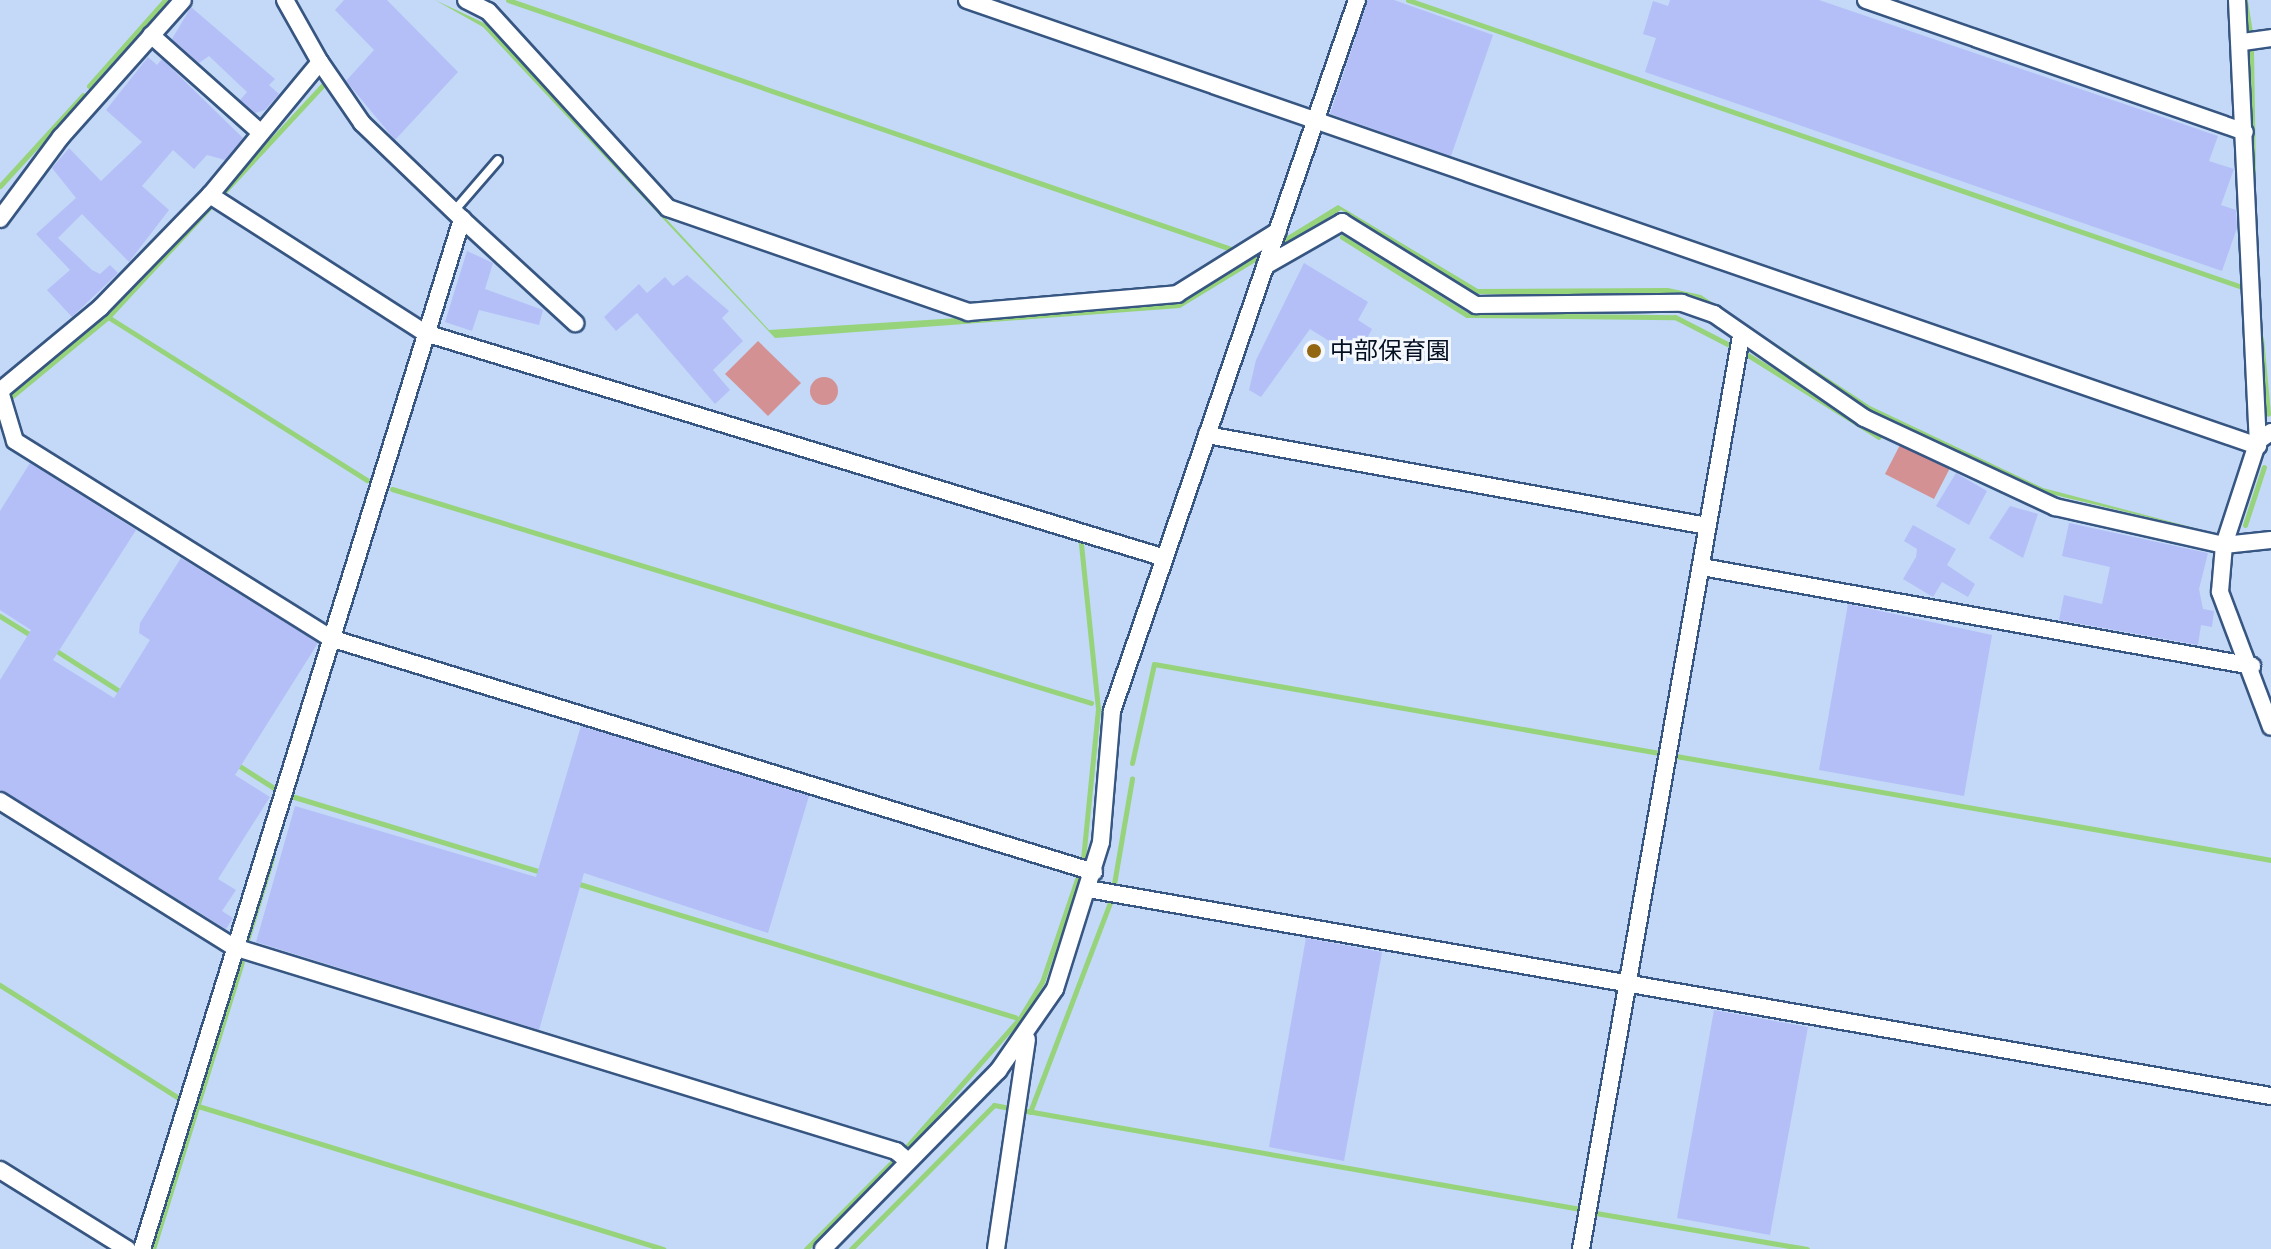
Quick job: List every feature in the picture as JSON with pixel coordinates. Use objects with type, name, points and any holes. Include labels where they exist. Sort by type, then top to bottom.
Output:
[{"type":"street","points":[[0,219],[183,0]]},
{"type":"street","points":[[285,0],[320,62],[362,123],[575,323]]},
{"type":"street","points":[[466,0],[488,11],[668,208],[968,312],[1177,294],[1277,235]]},
{"type":"street","points":[[967,0],[2262,439]]},
{"type":"street","points":[[823,1249],[1027,1039],[1055,989],[1091,880],[1112,711],[1357,0]]},
{"type":"street","points":[[1866,0],[2245,132]]},
{"type":"street","points":[[2237,0],[2243,42],[2262,439],[2224,545],[2220,592],[2252,666],[2271,727]]},
{"type":"street","points":[[151,35],[261,133]]},
{"type":"street","points":[[2243,42],[2271,38]]},
{"type":"street","points":[[15,441],[0,391],[101,307],[215,199],[261,133],[320,62]]},
{"type":"street","points":[[215,199],[425,333],[1165,558]]},
{"type":"street","points":[[142,1249],[425,333],[458,215]]},
{"type":"street","points":[[1267,261],[1342,222],[1476,305],[1682,303],[1714,314],[1741,336],[1864,418],[2055,507],[2224,545],[2271,540]]},
{"type":"street","points":[[1581,1249],[1741,336]]},
{"type":"street","points":[[0,432],[330,638],[1091,880],[1628,983],[2271,1096]]},
{"type":"street","points":[[1207,435],[1707,526]]},
{"type":"street","points":[[1702,567],[2252,666]]},
{"type":"street","points":[[0,801],[234,947],[881,1147],[908,1161]]},
{"type":"street","points":[[996,1249],[1027,1039]]},
{"type":"street","points":[[0,1170],[127,1249]]},
{"type":"lane","points":[[458,215],[498,160]]},
{"type":"shaded area","points":[[435,0],[486,24],[769,330],[1177,304],[1338,205],[1478,289],[1668,288],[1701,295],[1870,406],[2043,488],[2210,532],[2042,492],[1868,409],[1700,299],[1476,294],[1341,210],[1180,308],[775,338],[483,27]]},
{"type":"shaded area","points":[[758,341],[801,383],[768,416],[725,374]]},
{"type":"shaded area","points":[[824,377],[834,381],[838,391],[834,401],[824,405],[814,401],[810,391],[814,381]]},
{"type":"shaded area","points":[[1901,443],[1951,466],[1934,499],[1885,474]]},
{"type":"building","points":[[344,0],[387,0],[458,72],[395,140],[346,81],[374,50],[335,10]]},
{"type":"building","points":[[1368,0],[1394,0],[1493,35],[1451,156],[1330,114]]},
{"type":"building","points":[[1670,0],[1819,0],[2218,136],[2209,161],[2234,169],[2221,205],[2236,210],[2237,228],[2222,271],[1645,72],[1656,38],[1643,34],[1653,1],[1668,6]]},
{"type":"building","points":[[191,7],[275,79],[269,85],[279,94],[265,110],[255,113],[240,100],[247,92],[209,56],[199,63],[172,39]]},
{"type":"building","points":[[148,57],[157,65],[162,59],[243,138],[225,160],[207,155],[194,169],[173,150],[142,186],[169,210],[129,262],[82,214],[58,238],[92,270],[100,274],[110,265],[118,273],[72,317],[47,290],[70,270],[36,234],[76,198],[52,168],[69,148],[101,181],[142,142],[106,110]]},
{"type":"building","points":[[467,251],[493,263],[485,289],[543,310],[539,325],[479,310],[472,331],[445,322]]},
{"type":"building","points":[[1304,263],[1368,302],[1358,320],[1372,329],[1365,342],[1370,345],[1361,361],[1310,329],[1261,397],[1249,390],[1256,360]]},
{"type":"building","points":[[687,275],[729,311],[722,318],[743,341],[713,370],[730,390],[715,404],[637,313],[616,331],[604,317],[639,284],[647,293],[665,277],[673,286]]},
{"type":"building","points":[[30,463],[136,530],[53,660],[114,698],[150,640],[139,633],[140,623],[181,558],[318,643],[235,775],[270,797],[218,879],[236,890],[222,911],[233,918],[226,929],[0,790],[0,680],[31,630],[0,610],[0,511]]},
{"type":"building","points":[[1956,473],[1987,491],[1969,525],[1936,506]]},
{"type":"building","points":[[2010,506],[2038,514],[2023,558],[1989,538]]},
{"type":"building","points":[[2069,523],[2208,553],[2199,589],[2203,609],[2214,611],[2212,627],[2201,625],[2198,645],[2059,620],[2064,595],[2102,604],[2110,567],[2062,556]]},
{"type":"building","points":[[1913,525],[1956,549],[1947,565],[1975,584],[1968,597],[1942,582],[1933,597],[1903,579],[1916,557],[1917,549],[1904,541]]},
{"type":"building","points":[[1848,604],[1992,635],[1964,796],[1819,770]]},
{"type":"building","points":[[581,726],[809,796],[768,933],[584,873],[539,1030],[256,942],[295,806],[536,877]]},
{"type":"building","points":[[1306,938],[1382,952],[1344,1161],[1269,1147]]},
{"type":"building","points":[[1714,1010],[1808,1027],[1770,1235],[1677,1218]]},
{"type":"waterway","points":[[89,86],[165,0]]},
{"type":"waterway","points":[[508,0],[1231,249]]},
{"type":"waterway","points":[[1408,0],[2242,287]]},
{"type":"waterway","points":[[2245,1],[2250,33]]},
{"type":"waterway","points":[[2251,50],[2253,173]]},
{"type":"waterway","points":[[11,397],[108,317],[325,83]]},
{"type":"waterway","points":[[0,186],[83,95]]},
{"type":"waterway","points":[[1342,237],[1467,315],[1675,317],[1733,347]]},
{"type":"waterway","points":[[108,317],[367,480]]},
{"type":"waterway","points":[[2261,338],[2268,414]]},
{"type":"waterway","points":[[1743,352],[1879,437]]},
{"type":"waterway","points":[[2245,525],[2264,467]]},
{"type":"waterway","points":[[392,489],[1091,703]]},
{"type":"waterway","points":[[1081,544],[1098,709],[1083,860]]},
{"type":"waterway","points":[[0,616],[33,637]]},
{"type":"waterway","points":[[55,650],[124,694]]},
{"type":"waterway","points":[[1132,763],[1154,664],[1659,753]]},
{"type":"waterway","points":[[1676,756],[2271,860]]},
{"type":"waterway","points":[[238,765],[274,788]]},
{"type":"waterway","points":[[1114,884],[1132,779]]},
{"type":"waterway","points":[[291,796],[544,873]]},
{"type":"waterway","points":[[247,940],[272,858]]},
{"type":"waterway","points":[[904,1150],[1020,1018],[1042,982],[1078,876]]},
{"type":"waterway","points":[[576,883],[1015,1017]]},
{"type":"waterway","points":[[1030,1112],[1110,902]]},
{"type":"waterway","points":[[153,1249],[242,962]]},
{"type":"waterway","points":[[0,985],[179,1098]]},
{"type":"waterway","points":[[851,1249],[994,1105],[1010,1108]]},
{"type":"waterway","points":[[198,1106],[664,1249]]},
{"type":"waterway","points":[[1027,1111],[1580,1209]]},
{"type":"waterway","points":[[806,1249],[895,1159]]},
{"type":"waterway","points":[[1596,1213],[1807,1249]]},
{"type":"place","name":"中部保育園","points":[[1314,351]]}]
